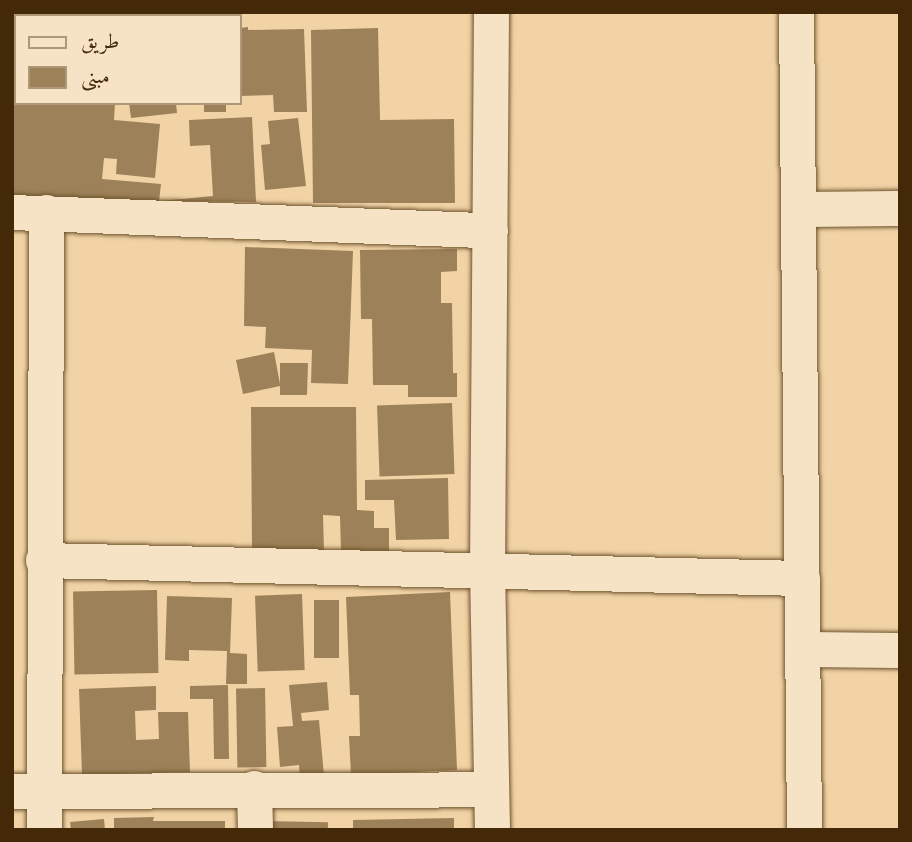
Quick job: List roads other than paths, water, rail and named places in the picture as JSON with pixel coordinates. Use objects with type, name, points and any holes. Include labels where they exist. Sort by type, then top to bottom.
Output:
[{"type":"street","points":[[491,12],[487,569],[492,830]]},
{"type":"street","points":[[796,12],[804,830]]},
{"type":"street","points":[[800,209],[900,208]]},
{"type":"street","points":[[44,830],[28,791],[43,560],[29,212],[490,230]]},
{"type":"street","points":[[43,560],[802,578]]},
{"type":"street","points":[[804,649],[900,650]]},
{"type":"street","points":[[254,788],[256,830]]},
{"type":"street","points":[[28,791],[490,789]]}]
